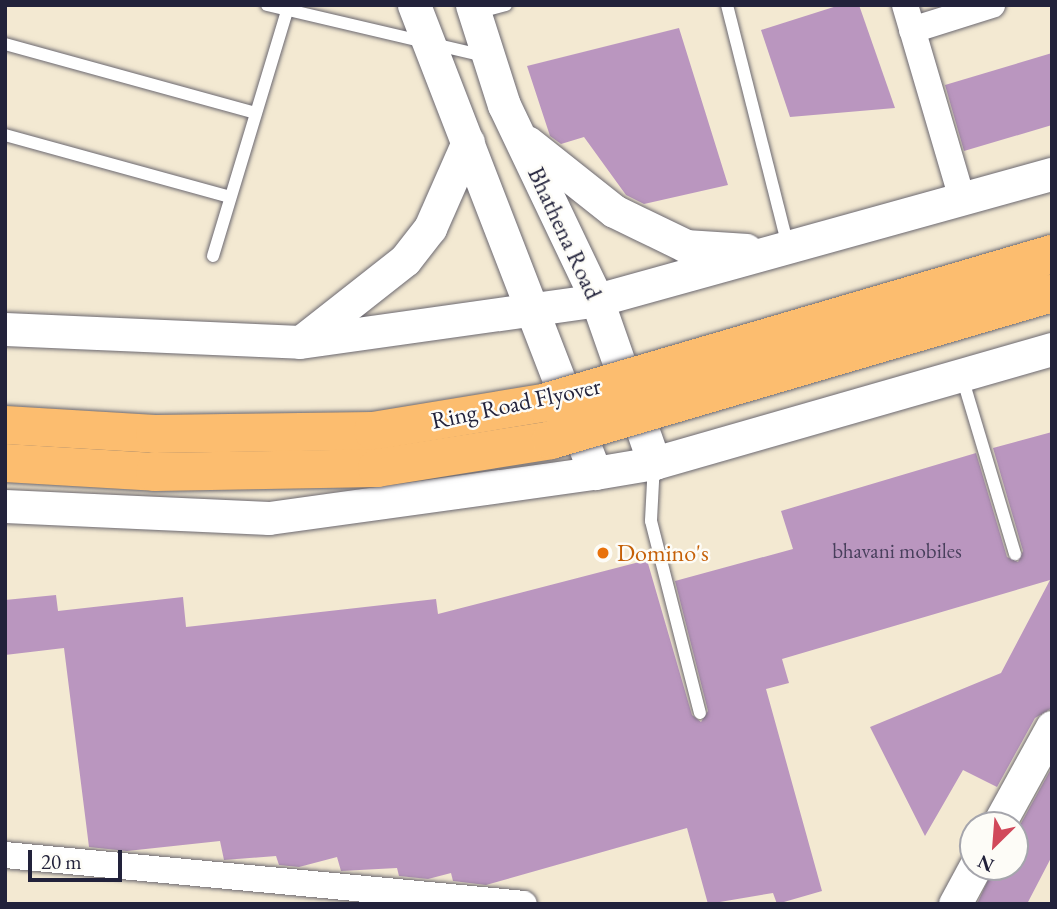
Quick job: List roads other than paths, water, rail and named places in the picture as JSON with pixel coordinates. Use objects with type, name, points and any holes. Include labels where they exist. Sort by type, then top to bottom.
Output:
[{"type":"highway","name":"Ring Road Flyover","points":[[5,425],[155,434],[373,431],[543,403],[1052,254]]},
{"type":"highway","name":"Ring Road Flyover","points":[[5,463],[155,472],[390,466],[551,440],[1052,293]]},
{"type":"street","points":[[414,5],[427,43],[537,309],[596,473]]},
{"type":"street","points":[[962,199],[909,18],[992,5]]},
{"type":"street","name":"Bhathena Road","points":[[484,8],[492,58],[519,136],[597,300],[654,463]]},
{"type":"street","points":[[519,136],[614,211],[686,246],[779,249]]},
{"type":"street","points":[[300,342],[405,260],[430,228],[468,142]]},
{"type":"street","points":[[5,329],[300,342],[537,309],[597,300],[1052,174]]},
{"type":"street","points":[[5,506],[270,518],[596,473],[654,463],[1052,349]]},
{"type":"street","points":[[1006,811],[1052,727]]},
{"type":"street","points":[[5,855],[524,904]]},
{"type":"street","points":[[955,904],[967,881]]},
{"type":"lane","points":[[267,5],[492,58]]},
{"type":"lane","points":[[727,5],[779,249]]},
{"type":"lane","points":[[213,256],[287,11]]},
{"type":"lane","points":[[5,44],[256,113]]},
{"type":"lane","points":[[5,135],[230,197]]},
{"type":"lane","points":[[961,374],[1015,554]]},
{"type":"lane","points":[[654,463],[651,522],[700,713]]},
{"type":"place","name":"Domino's","points":[[603,553]]}]
